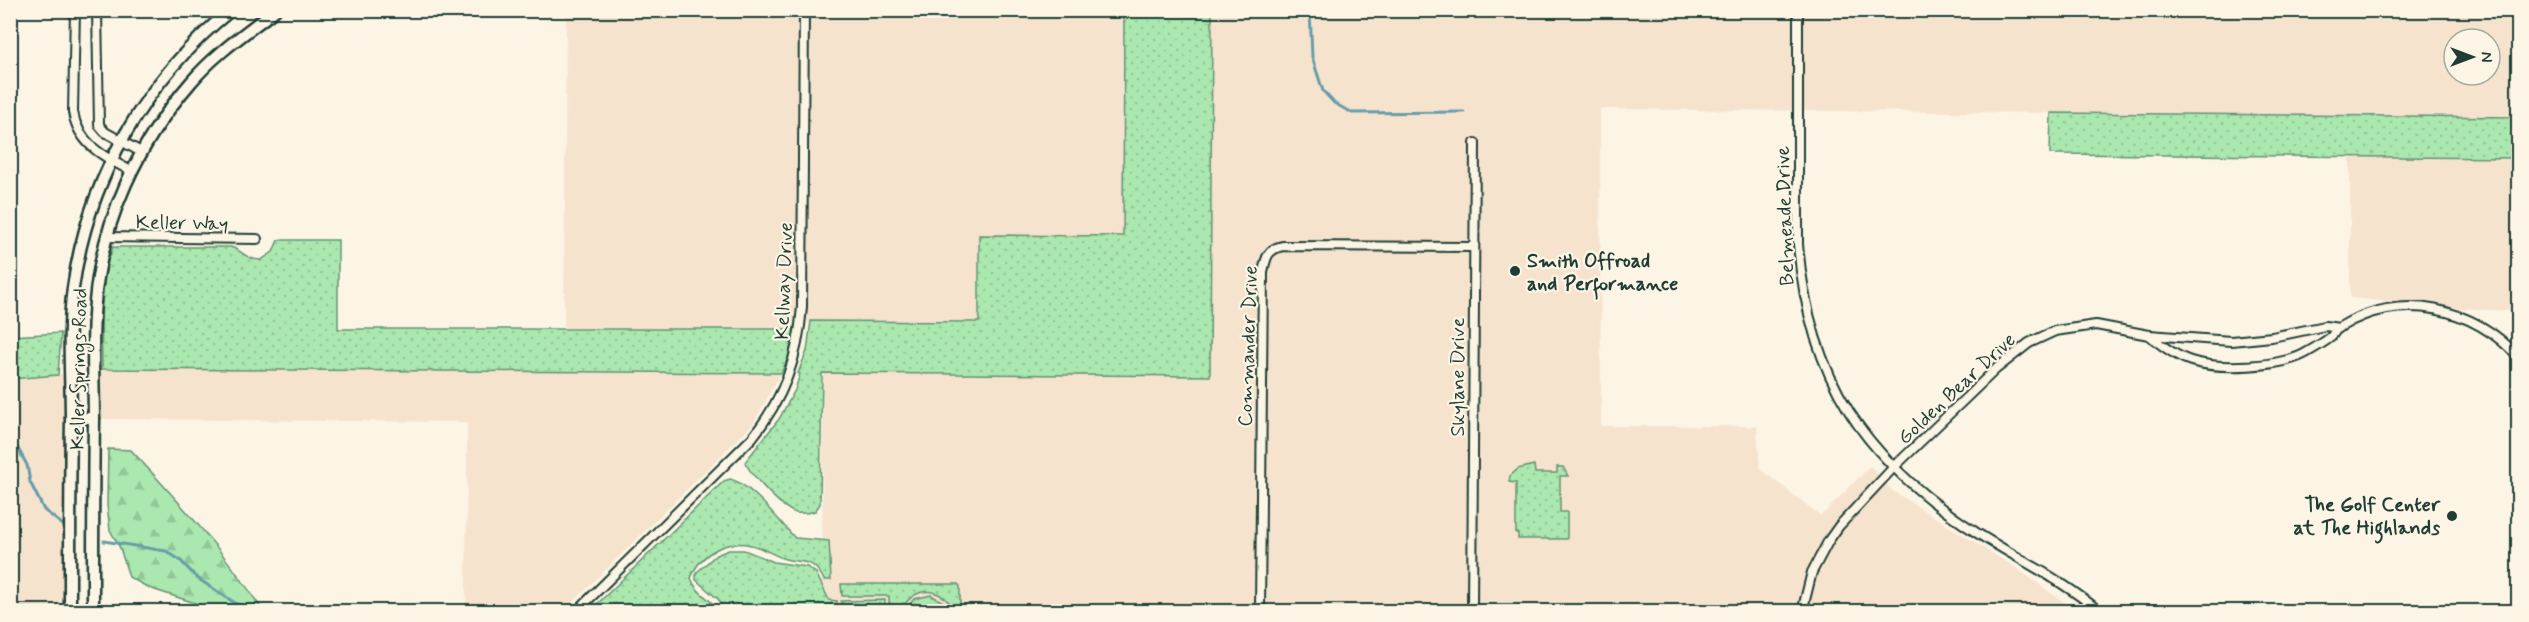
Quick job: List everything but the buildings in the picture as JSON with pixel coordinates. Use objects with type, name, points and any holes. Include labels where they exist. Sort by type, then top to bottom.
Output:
[{"type":"main road","name":"Keller Springs Road","points":[[70,612],[73,290],[87,225],[110,160],[160,81],[210,27],[231,10]]},
{"type":"main road","name":"Keller Springs Road","points":[[93,612],[95,303],[106,237],[131,171],[164,115],[192,80],[240,35],[275,10]]},
{"type":"main road","points":[[71,418],[94,418]]},
{"type":"street","points":[[75,10],[73,112],[75,127],[83,139],[110,160],[131,171]]},
{"type":"street","points":[[97,10],[99,125],[105,132],[141,152]]},
{"type":"street","name":"Kellway Drive","points":[[576,612],[752,438],[774,407],[792,370],[797,351],[802,307],[804,10]]},
{"type":"street","name":"Belmeade Drive","points":[[1798,10],[1798,244],[1805,306],[1820,353],[1834,385],[1863,432],[1893,468],[1932,501],[1976,532],[2073,591],[2100,612]]},
{"type":"street","name":"Skylane Drive","points":[[1472,612],[1475,143]]},
{"type":"street","name":"Keller Way","points":[[106,237],[257,239]]},
{"type":"street","name":"Commander Drive","points":[[1260,612],[1263,273],[1267,255],[1274,248],[1283,246],[1474,247]]},
{"type":"street","name":"Golden Bear Drive","points":[[1802,612],[1804,596],[1812,572],[1829,540],[1893,468],[1996,369],[2029,343],[2055,331],[2080,326],[2112,327],[2149,335],[2231,340],[2272,337],[2325,326],[2339,327],[2385,310],[2420,307],[2451,312],[2480,324],[2495,334],[2518,357]]},
{"type":"street","name":"Golden Bear Drive","points":[[2149,335],[2165,349],[2191,361],[2231,366],[2267,363],[2303,355],[2331,337],[2339,327]]},
{"type":"shaded area","points":[[566,11],[1124,11],[1123,236],[980,235],[979,322],[811,321],[790,330],[564,328]]},
{"type":"shaded area","points":[[1212,11],[2518,11],[2518,117],[1600,109],[1601,426],[1757,426],[1760,469],[1821,516],[1870,466],[1893,491],[2022,572],[2076,611],[822,612],[823,373],[1210,375]]},
{"type":"shaded area","points":[[2350,156],[2518,158],[2518,311],[2350,298]]},
{"type":"shaded area","points":[[99,369],[781,373],[753,424],[564,611],[466,611],[467,422],[98,419]]},
{"type":"shaded area","points":[[66,374],[65,611],[11,612],[11,379]]},
{"type":"green space","points":[[1124,11],[1212,11],[1210,376],[822,373],[820,504],[815,511],[808,513],[796,513],[790,510],[768,491],[745,462],[779,419],[795,390],[800,374],[798,373],[807,351],[811,321],[979,322],[979,235],[1123,236]]},
{"type":"green space","points":[[2051,113],[2518,117],[2518,158],[2050,154]]},
{"type":"green space","points":[[278,240],[338,240],[338,329],[795,329],[788,358],[781,373],[102,369],[102,291],[113,247],[231,247],[252,259],[261,260],[273,252]]},
{"type":"green space","points":[[61,333],[58,375],[11,379],[11,336]]},
{"type":"green space","points":[[108,449],[131,450],[217,548],[263,611],[204,611],[198,604],[149,588],[129,577],[120,548],[110,530],[107,505]]},
{"type":"green space","points":[[1534,465],[1535,473],[1557,473],[1557,467],[1563,467],[1568,476],[1560,476],[1560,512],[1567,512],[1567,539],[1518,539],[1516,483],[1509,482],[1510,476],[1518,469]]},
{"type":"green space","points":[[730,479],[738,482],[756,496],[795,538],[829,541],[831,580],[824,580],[820,572],[811,564],[782,558],[751,545],[732,544],[707,555],[695,569],[691,578],[700,592],[719,611],[590,611],[724,481]]},
{"type":"green space","points":[[729,550],[744,550],[774,562],[807,567],[816,573],[829,600],[837,601],[837,611],[723,611],[719,600],[696,580],[696,573],[716,555]]},
{"type":"green space","points":[[841,584],[958,584],[960,586],[960,611],[954,611],[942,596],[928,592],[913,596],[901,611],[889,611],[889,596],[842,596]]},
{"type":"green space","points":[[931,595],[945,603],[950,611],[904,611],[914,599]]},
{"type":"green space","points":[[885,600],[885,610],[841,611],[841,601]]},
{"type":"waterway","points":[[1310,10],[1312,57],[1323,91],[1334,103],[1352,113],[1464,112]]},
{"type":"waterway","points":[[10,434],[27,465],[30,482],[44,510],[63,525]]},
{"type":"waterway","points":[[104,541],[166,551],[180,560],[197,578],[235,603],[244,612]]},
{"type":"place","name":"Smith Offroad and Performance","points":[[1515,271]]},
{"type":"place","name":"The Golf Center at The Highlands","points":[[2452,516]]}]
